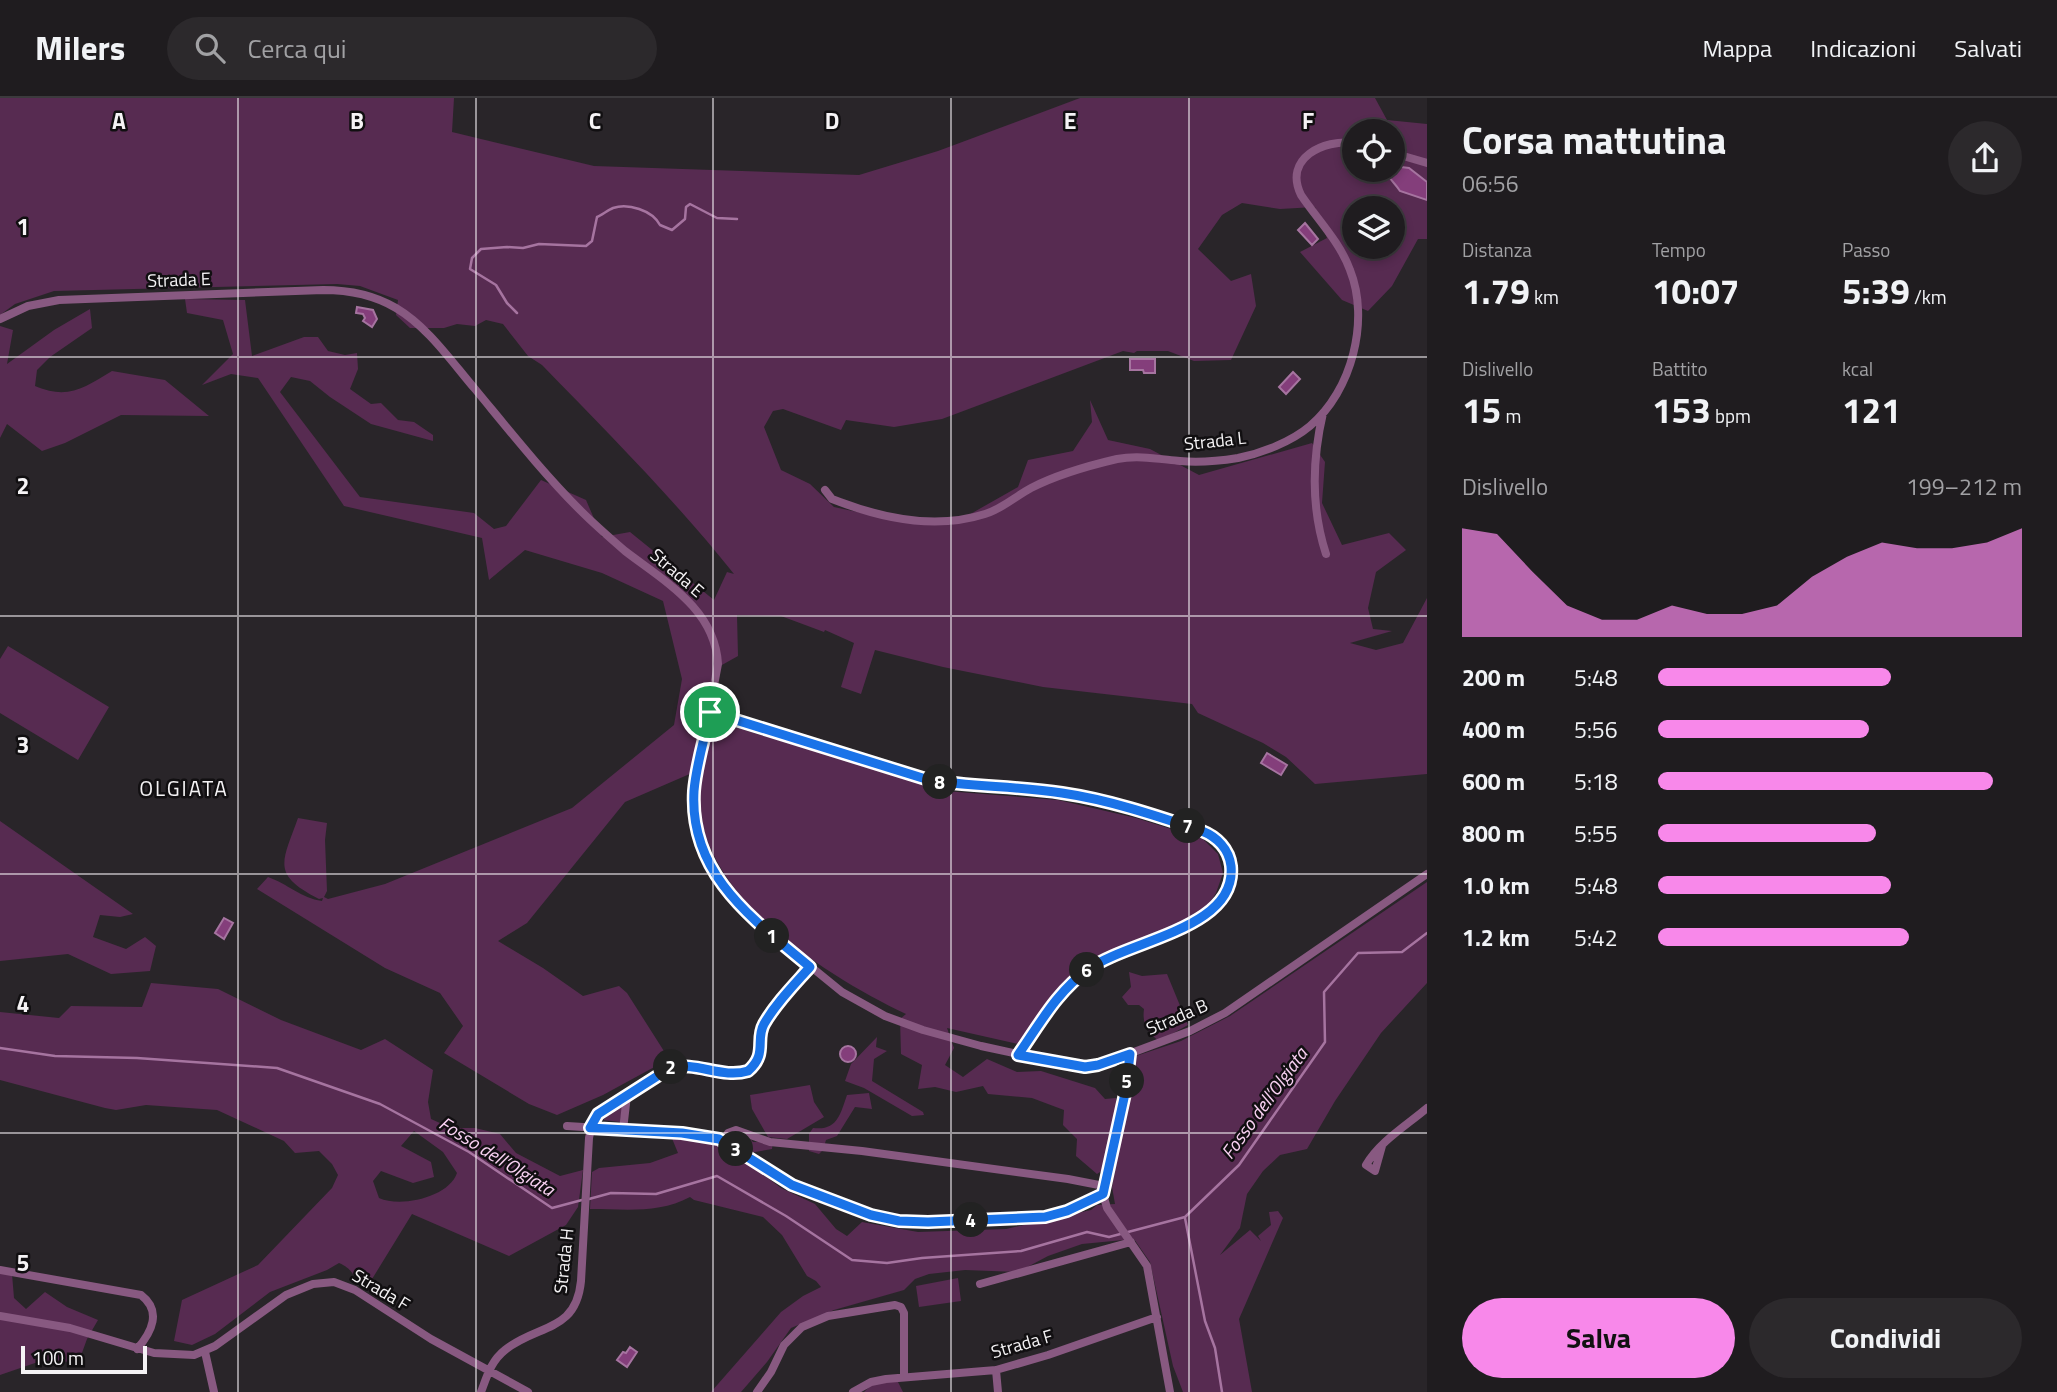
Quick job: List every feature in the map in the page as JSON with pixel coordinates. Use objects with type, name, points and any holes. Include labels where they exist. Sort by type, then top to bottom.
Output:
[{"type":"street","name":"Strada L","points":[[825,490],[832,499],[892,517],[934,521],[968,518],[991,512],[1027,490],[1054,478],[1117,459],[1136,457],[1206,461],[1252,454],[1300,433],[1324,411],[1339,387],[1352,357],[1357,322],[1354,280],[1345,257],[1301,195],[1297,185],[1297,176],[1303,161],[1315,150],[1334,142],[1342,142]]},
{"type":"street","points":[[1405,157],[1427,163]]},
{"type":"street","name":"Strada E","points":[[0,319],[28,306],[59,300],[310,290],[348,291],[390,305],[418,325],[444,352],[581,512],[685,597],[708,628],[718,654],[718,674],[694,791],[696,821],[706,856],[718,880],[732,898],[761,926],[851,998],[900,1023],[947,1038],[1018,1055],[1085,1067],[1130,1054]]},
{"type":"street","points":[[1324,411],[1317,440],[1314,473],[1316,510],[1326,554]]},
{"type":"street","points":[[710,712],[929,780],[958,785],[1066,793],[1202,831],[1220,843],[1230,860],[1231,877],[1226,894],[1217,905],[1190,924],[1116,953],[1088,969],[1060,996],[1018,1055]]},
{"type":"street","name":"Strada B","points":[[1103,1190],[1126,1089],[1130,1054],[1190,1031],[1240,1004],[1426,873]]},
{"type":"street","points":[[590,1128],[598,1114],[662,1071],[674,1066],[723,1073],[748,1071],[759,1055],[764,1024],[810,967]]},
{"type":"street","points":[[623,1130],[627,1095]]},
{"type":"street","points":[[1382,1146],[1427,1108]]},
{"type":"street","points":[[567,1126],[691,1134],[724,1141],[792,1185],[871,1215],[899,1221],[1045,1217],[1067,1211],[1103,1190]]},
{"type":"street","name":"Strada H","points":[[481,1392],[496,1359],[507,1348],[559,1323],[575,1305],[581,1285],[590,1128]]},
{"type":"street","points":[[724,1141],[729,1133],[736,1130],[770,1142],[876,1153],[1068,1179],[1103,1190]]},
{"type":"street","points":[[1103,1190],[1107,1208],[1147,1266],[1170,1392]]},
{"type":"street","points":[[980,1284],[1127,1236]]},
{"type":"street","points":[[0,1270],[141,1295],[150,1305],[154,1317],[148,1335],[137,1349]]},
{"type":"street","name":"Strada F","points":[[205,1352],[286,1295],[313,1284],[334,1282],[355,1290],[390,1314],[528,1392]]},
{"type":"street","points":[[757,1392],[771,1372],[784,1345],[802,1327],[828,1316],[895,1305],[901,1307],[904,1313],[904,1377]]},
{"type":"street","points":[[0,1316],[69,1328],[137,1349],[167,1355],[194,1355],[205,1352],[214,1392]]},
{"type":"street","name":"Strada F","points":[[853,1392],[871,1382],[996,1370],[1157,1317]]},
{"type":"street","points":[[996,1370],[998,1392]]},
{"type":"shaded area","points":[[0,98],[454,98],[452,132],[594,166],[859,175],[938,151],[1080,98],[1375,98],[1386,119],[1342,119],[1342,182],[1405,182],[1405,122],[1427,124],[1427,239],[1418,239],[1392,286],[1368,311],[1342,300],[1300,252],[1327,238],[1315,207],[1280,209],[1242,203],[1222,215],[1198,249],[1231,281],[1251,274],[1256,306],[1231,360],[1194,361],[1168,351],[1123,351],[942,419],[894,427],[846,420],[841,430],[783,409],[773,411],[764,427],[781,470],[810,484],[834,507],[876,516],[951,525],[1018,487],[1028,460],[1073,451],[1092,422],[1090,400],[1108,440],[1150,449],[1199,475],[1312,443],[1325,462],[1322,503],[1342,545],[1389,533],[1406,550],[1376,572],[1368,608],[1373,629],[1392,631],[1350,643],[1376,650],[1403,643],[1427,598],[1427,774],[1315,784],[1286,757],[1263,743],[1198,713],[1192,704],[1043,687],[875,650],[861,694],[841,687],[854,643],[825,630],[824,632],[781,616],[737,615],[738,656],[713,670],[692,773],[625,802],[527,923],[498,941],[583,996],[619,986],[627,993],[669,1059],[603,1095],[557,1115],[529,1104],[444,1053],[463,1026],[440,993],[385,968],[257,889],[268,877],[322,901],[323,898],[319,899],[293,882],[284,866],[298,818],[327,823],[327,891],[324,897],[328,899],[385,884],[572,808],[674,725],[682,679],[663,601],[602,573],[525,550],[489,580],[482,538],[344,506],[258,378],[231,374],[202,385],[233,354],[223,320],[187,313],[185,299],[245,300],[252,356],[304,337],[318,337],[328,351],[345,355],[357,353],[358,369],[350,389],[371,404],[381,403],[398,420],[414,422],[433,435],[433,441],[371,424],[310,381],[291,377],[280,392],[360,497],[474,513],[494,529],[506,526],[541,480],[586,500],[602,537],[630,532],[714,600],[727,572],[734,574],[665,493],[542,365],[528,356],[503,324],[486,320],[475,326],[457,324],[444,328],[410,328],[396,315],[398,300],[360,286],[337,284],[54,291],[15,304],[0,315]]},
{"type":"shaded area","points":[[1405,168],[1409,168],[1427,182],[1427,200],[1400,191],[1393,182],[1405,182]]},
{"type":"shaded area","points":[[1305,223],[1318,239],[1312,245],[1298,230]]},
{"type":"shaded area","points":[[357,307],[373,310],[377,319],[372,327],[363,321],[363,314],[356,313]]},
{"type":"shaded area","points":[[90,309],[92,328],[50,357],[37,370],[35,386],[66,392],[84,387],[112,371],[165,380],[209,416],[121,415],[65,443],[42,451],[7,424],[0,438],[0,326],[13,330],[7,364],[54,330]]},
{"type":"shaded area","points":[[1130,359],[1155,359],[1155,373],[1130,370]]},
{"type":"shaded area","points":[[1293,372],[1300,379],[1286,394],[1279,387]]},
{"type":"shaded area","points":[[8,646],[109,707],[78,760],[0,713],[0,659]]},
{"type":"shaded area","points":[[715,721],[945,791],[1058,800],[1136,818],[1203,839],[1218,854],[1223,873],[1216,893],[1205,910],[1182,923],[1095,957],[1070,975],[1018,1044],[947,1028],[954,1048],[945,1065],[963,1077],[987,1059],[1017,1072],[1041,1071],[1095,1088],[1105,1099],[1116,1098],[1117,1153],[1106,1168],[1097,1174],[1076,1156],[1077,1139],[1063,1125],[1064,1110],[1032,1098],[988,1094],[983,1086],[956,1092],[935,1087],[918,1089],[922,1065],[901,1054],[900,1019],[906,1014],[813,960],[755,911],[731,883],[713,853],[702,821],[701,783]]},
{"type":"shaded area","points":[[1267,753],[1287,765],[1281,775],[1261,763]]},
{"type":"shaded area","points":[[0,821],[133,914],[120,917],[100,915],[93,937],[126,949],[145,937],[156,946],[150,971],[111,974],[68,954],[0,961]]},
{"type":"shaded area","points":[[1427,882],[1427,983],[1381,1033],[1335,1101],[1307,1149],[1280,1155],[1263,1171],[1247,1194],[1240,1228],[1220,1255],[1250,1230],[1261,1241],[1258,1236],[1271,1225],[1269,1212],[1278,1211],[1283,1218],[1239,1319],[1252,1392],[1183,1392],[1173,1366],[1150,1262],[1134,1239],[1082,1244],[1048,1256],[1018,1272],[965,1270],[929,1274],[915,1279],[904,1290],[834,1310],[791,1328],[741,1392],[711,1392],[781,1312],[821,1287],[807,1276],[782,1235],[763,1217],[690,1197],[654,1208],[590,1209],[592,1172],[599,1168],[650,1163],[678,1153],[671,1136],[718,1141],[742,1129],[753,1142],[773,1141],[772,1149],[738,1155],[781,1188],[815,1204],[836,1229],[847,1236],[862,1222],[918,1232],[1006,1229],[1091,1210],[1097,1205],[1115,1204],[1112,1187],[1136,1056],[1181,1041],[1230,1016]]},
{"type":"shaded area","points":[[224,918],[233,923],[224,939],[215,933]]},
{"type":"shaded area","points":[[1129,972],[1142,976],[1167,974],[1188,1025],[1159,1041],[1155,1038],[1148,1031],[1144,1009],[1139,1005],[1128,1005],[1122,997],[1131,987]]},
{"type":"shaded area","points":[[151,983],[218,989],[281,1020],[361,1050],[385,1039],[433,1070],[428,1102],[431,1119],[451,1128],[475,1128],[500,1134],[516,1153],[560,1176],[583,1170],[578,1207],[566,1225],[509,1256],[412,1214],[369,1284],[359,1280],[339,1263],[270,1292],[215,1334],[192,1345],[174,1341],[182,1300],[258,1265],[332,1188],[338,1175],[332,1164],[319,1151],[295,1153],[284,1141],[217,1110],[146,1105],[116,1110],[0,1080],[0,1012],[59,1018],[71,1006],[142,1007]],"holes":[[[414,1131],[443,1152],[457,1173],[445,1188],[411,1201],[388,1201],[379,1198],[373,1181],[381,1171],[413,1183],[434,1177],[431,1162],[401,1146]]]},
{"type":"shaded area","points":[[877,1037],[876,1047],[887,1051],[874,1059],[872,1081],[924,1115],[912,1116],[864,1088],[845,1081],[851,1064]]},
{"type":"shaded area","points":[[845,1046],[851,1046],[856,1054],[854,1060],[845,1062],[840,1057],[840,1051]]},
{"type":"shaded area","points":[[810,1085],[814,1102],[824,1117],[787,1139],[768,1137],[752,1109],[750,1095]]},
{"type":"shaded area","points":[[869,1093],[872,1109],[855,1107],[837,1136],[826,1140],[819,1154],[809,1151],[809,1134],[813,1128],[832,1124],[847,1095]]},
{"type":"shaded area","points":[[620,1103],[623,1104],[620,1122],[603,1120]]},
{"type":"shaded area","points":[[0,1272],[12,1274],[14,1298],[26,1309],[45,1292],[67,1307],[98,1320],[79,1361],[35,1363],[0,1375]]},
{"type":"shaded area","points":[[958,1278],[961,1301],[919,1307],[916,1286]]},
{"type":"shaded area","points":[[630,1347],[637,1352],[627,1367],[617,1360]]},
{"type":"shaded area","points":[[898,1382],[903,1392],[864,1392],[871,1385]]},
{"type":"waterway","points":[[517,313],[496,285],[470,269],[472,258],[481,249],[523,248],[539,244],[586,246],[592,241],[597,217],[619,207],[632,207],[646,212],[660,225],[672,230],[685,219],[686,207],[690,204],[717,218],[737,219]]},
{"type":"waterway","name":"Fosso dell’Olgiata","points":[[589,1199],[611,1193],[656,1194],[717,1176],[786,1216],[852,1260],[887,1263],[1021,1251],[1087,1232],[1109,1237],[1185,1217],[1239,1165],[1325,1042],[1324,992],[1358,953],[1402,952],[1427,933]]},
{"type":"waterway","name":"Fosso dell’Olgiata","points":[[0,1048],[55,1056],[137,1058],[277,1068],[380,1104],[469,1152],[552,1208],[582,1200]]},
{"type":"waterway","points":[[1185,1218],[1205,1321],[1215,1348],[1222,1392]]},
{"type":"district","name":"OLGIATA","points":[[184,789]]},
{"type":"route","points":[[710,712],[929,780],[958,785],[1066,793],[1164,818],[1212,835],[1225,848],[1230,860],[1231,877],[1226,894],[1217,905],[1190,924],[1116,953],[1088,969],[1060,996],[1018,1055],[1085,1067],[1130,1054],[1126,1089],[1103,1194],[1067,1211],[1045,1217],[899,1221],[871,1215],[792,1185],[719,1139],[682,1133],[590,1128],[598,1114],[662,1071],[674,1066],[723,1073],[748,1071],[759,1055],[764,1024],[810,967],[732,898],[708,863],[696,821],[694,791],[710,712]]}]
